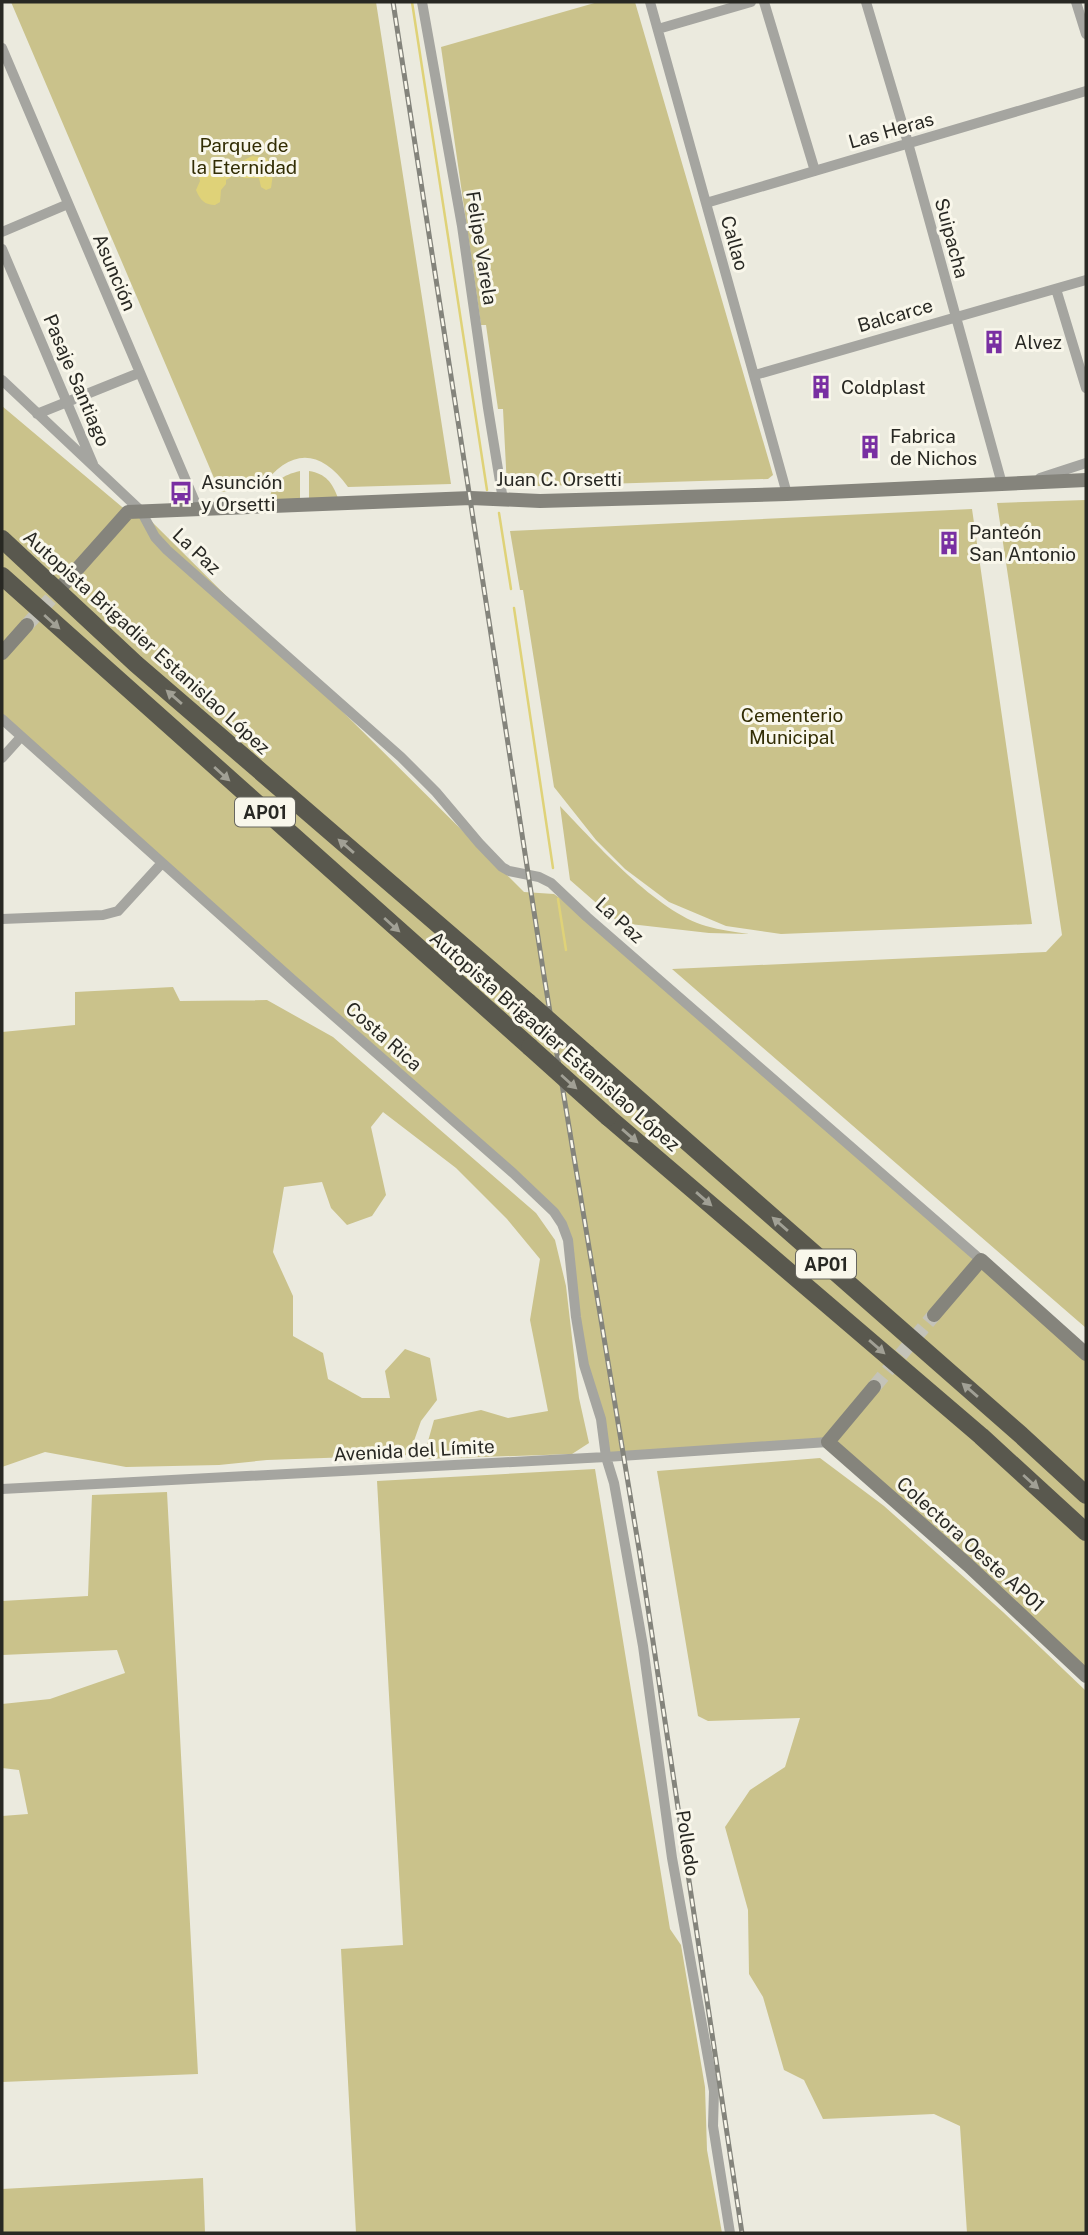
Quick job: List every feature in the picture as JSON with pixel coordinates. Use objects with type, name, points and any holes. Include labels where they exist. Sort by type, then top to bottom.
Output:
[{"type":"highway","name":"Autopista Brigadier Estanislao López","points":[[2,539],[136,664],[528,1002],[1011,1425],[1086,1495]]},
{"type":"highway","name":"Autopista Brigadier Estanislao López","points":[[2,576],[608,1117],[981,1436],[1086,1532]]},
{"type":"street","name":"Felipe Varela","points":[[422,2],[462,226],[503,500]]},
{"type":"street","name":"Callao","points":[[650,2],[787,494]]},
{"type":"street","points":[[658,29],[751,2]]},
{"type":"street","points":[[764,2],[815,171]]},
{"type":"street","name":"Suipacha","points":[[866,2],[908,143],[1002,484]]},
{"type":"street","points":[[1076,2],[1086,34]]},
{"type":"street","name":"Asunción","points":[[2,48],[198,509]]},
{"type":"street","name":"Las Heras","points":[[706,203],[1086,91]]},
{"type":"street","points":[[2,232],[68,204]]},
{"type":"street","name":"Pasaje Santiago","points":[[2,249],[95,468],[141,511]]},
{"type":"street","name":"Balcarce","points":[[755,374],[1086,280]]},
{"type":"street","points":[[1056,289],[1086,388]]},
{"type":"street","points":[[37,414],[139,373]]},
{"type":"street","points":[[2,380],[95,468]]},
{"type":"street","points":[[1028,482],[1086,463]]},
{"type":"street","name":"Juan C. Orsetti","points":[[63,584],[128,512],[471,498],[540,501],[787,494],[1086,480]]},
{"type":"street","name":"La Paz","points":[[141,511],[155,537],[167,550],[401,757],[436,792],[502,867],[539,877],[551,884],[1086,1354]]},
{"type":"street","points":[[2,653],[27,625]]},
{"type":"street","name":"Costa Rica","points":[[2,719],[20,738],[554,1212],[568,1240],[582,1353],[601,1419],[606,1457]]},
{"type":"street","points":[[2,758],[20,738]]},
{"type":"street","points":[[2,919],[103,915],[118,911],[162,863]]},
{"type":"street","points":[[934,1315],[981,1260]]},
{"type":"street","points":[[828,1443],[874,1387]]},
{"type":"street","name":"Avenida del Límite","points":[[2,1489],[828,1443]]},
{"type":"street","name":"Colectora Oeste AP01","points":[[828,1443],[968,1565],[1086,1676]]},
{"type":"street","name":"Polledo","points":[[606,1457],[624,1534],[654,1721],[672,1858],[710,2065],[714,2091],[713,2126],[730,2233]]},
{"type":"green space","name":"Parque de la Eternidad","points":[[11,2],[376,2],[451,484],[348,487],[326,465],[315,459],[304,458],[282,466],[261,488],[220,492]]},
{"type":"green space","points":[[598,2],[635,2],[773,475],[768,479],[507,487],[503,409],[498,409],[486,325],[481,325],[441,47]]},
{"type":"green space","points":[[2,406],[128,512],[141,511],[524,892],[554,894],[587,917],[1086,1354],[1086,1676],[828,1442],[606,1457],[584,1365],[568,1240],[554,1212],[2,719]]},
{"type":"green space","points":[[300,471],[300,499],[270,500],[273,488],[279,480]]},
{"type":"green space","points":[[309,471],[328,480],[338,498],[309,499]]},
{"type":"green space","points":[[1086,500],[1086,1328],[672,969],[1046,952],[1062,935],[997,503]]},
{"type":"green space","name":"Cementerio Municipal","points":[[972,509],[1032,924],[781,934],[726,926],[669,902],[625,869],[596,840],[554,787],[523,590],[520,590],[510,531]]},
{"type":"green space","points":[[560,806],[628,875],[668,907],[706,926],[749,934],[709,933],[630,924],[625,928],[570,880]]},
{"type":"green space","points":[[173,987],[180,1001],[267,1000],[333,1037],[536,1213],[555,1240],[566,1286],[579,1398],[589,1443],[572,1454],[423,1459],[434,1420],[481,1410],[508,1418],[548,1411],[530,1320],[540,1259],[507,1219],[456,1168],[383,1112],[371,1127],[386,1195],[372,1216],[347,1225],[331,1208],[322,1182],[284,1187],[273,1252],[293,1296],[293,1336],[323,1353],[328,1379],[362,1398],[390,1398],[385,1371],[405,1349],[430,1358],[437,1400],[421,1421],[409,1455],[126,1467],[45,1452],[2,1467],[2,1032],[75,1025],[75,992]]},
{"type":"green space","points":[[820,1458],[884,1506],[1003,1612],[1085,1690],[1086,2233],[967,2233],[960,2126],[934,2114],[823,2119],[804,2080],[784,2070],[763,1997],[749,1974],[748,1910],[725,1827],[750,1790],[785,1767],[800,1718],[708,1721],[698,1716],[657,1471]]},
{"type":"green space","points":[[595,1469],[670,1929],[681,1945],[705,2087],[707,2150],[722,2233],[356,2233],[341,1949],[403,1945],[377,1481]]},
{"type":"green space","points":[[167,1492],[198,2074],[2,2082],[2,1816],[28,1814],[19,1770],[2,1768],[2,1704],[50,1699],[125,1673],[117,1650],[2,1655],[2,1601],[88,1596],[92,1495]]},
{"type":"green space","points":[[203,2178],[205,2233],[2,2233],[2,2189]]},
{"type":"shaded area","points":[[252,156],[266,158],[274,167],[271,188],[266,190],[261,187],[259,178],[244,178],[238,173],[226,180],[221,190],[220,202],[211,205],[201,199],[196,190],[199,176],[203,173],[223,171]]},
{"type":"waterway","points":[[412,2],[487,490]]},
{"type":"waterway","points":[[499,513],[511,589]]},
{"type":"waterway","points":[[514,608],[553,868]]},
{"type":"waterway","points":[[558,899],[566,950]]},
{"type":"tunnel","points":[[27,625],[63,585]]},
{"type":"tunnel","points":[[874,1387],[934,1315]]},
{"type":"railway","points":[[393,2],[544,976],[640,1555],[742,2233]]},
{"type":"place","name":"Alvez","points":[[994,342]]},
{"type":"place","name":"Coldplast","points":[[821,387]]},
{"type":"place","name":"Fabrica de Nichos","points":[[870,447]]},
{"type":"place","name":"Asunción y Orsetti","points":[[181,493]]},
{"type":"place","name":"Panteón San Antonio","points":[[949,543]]}]
